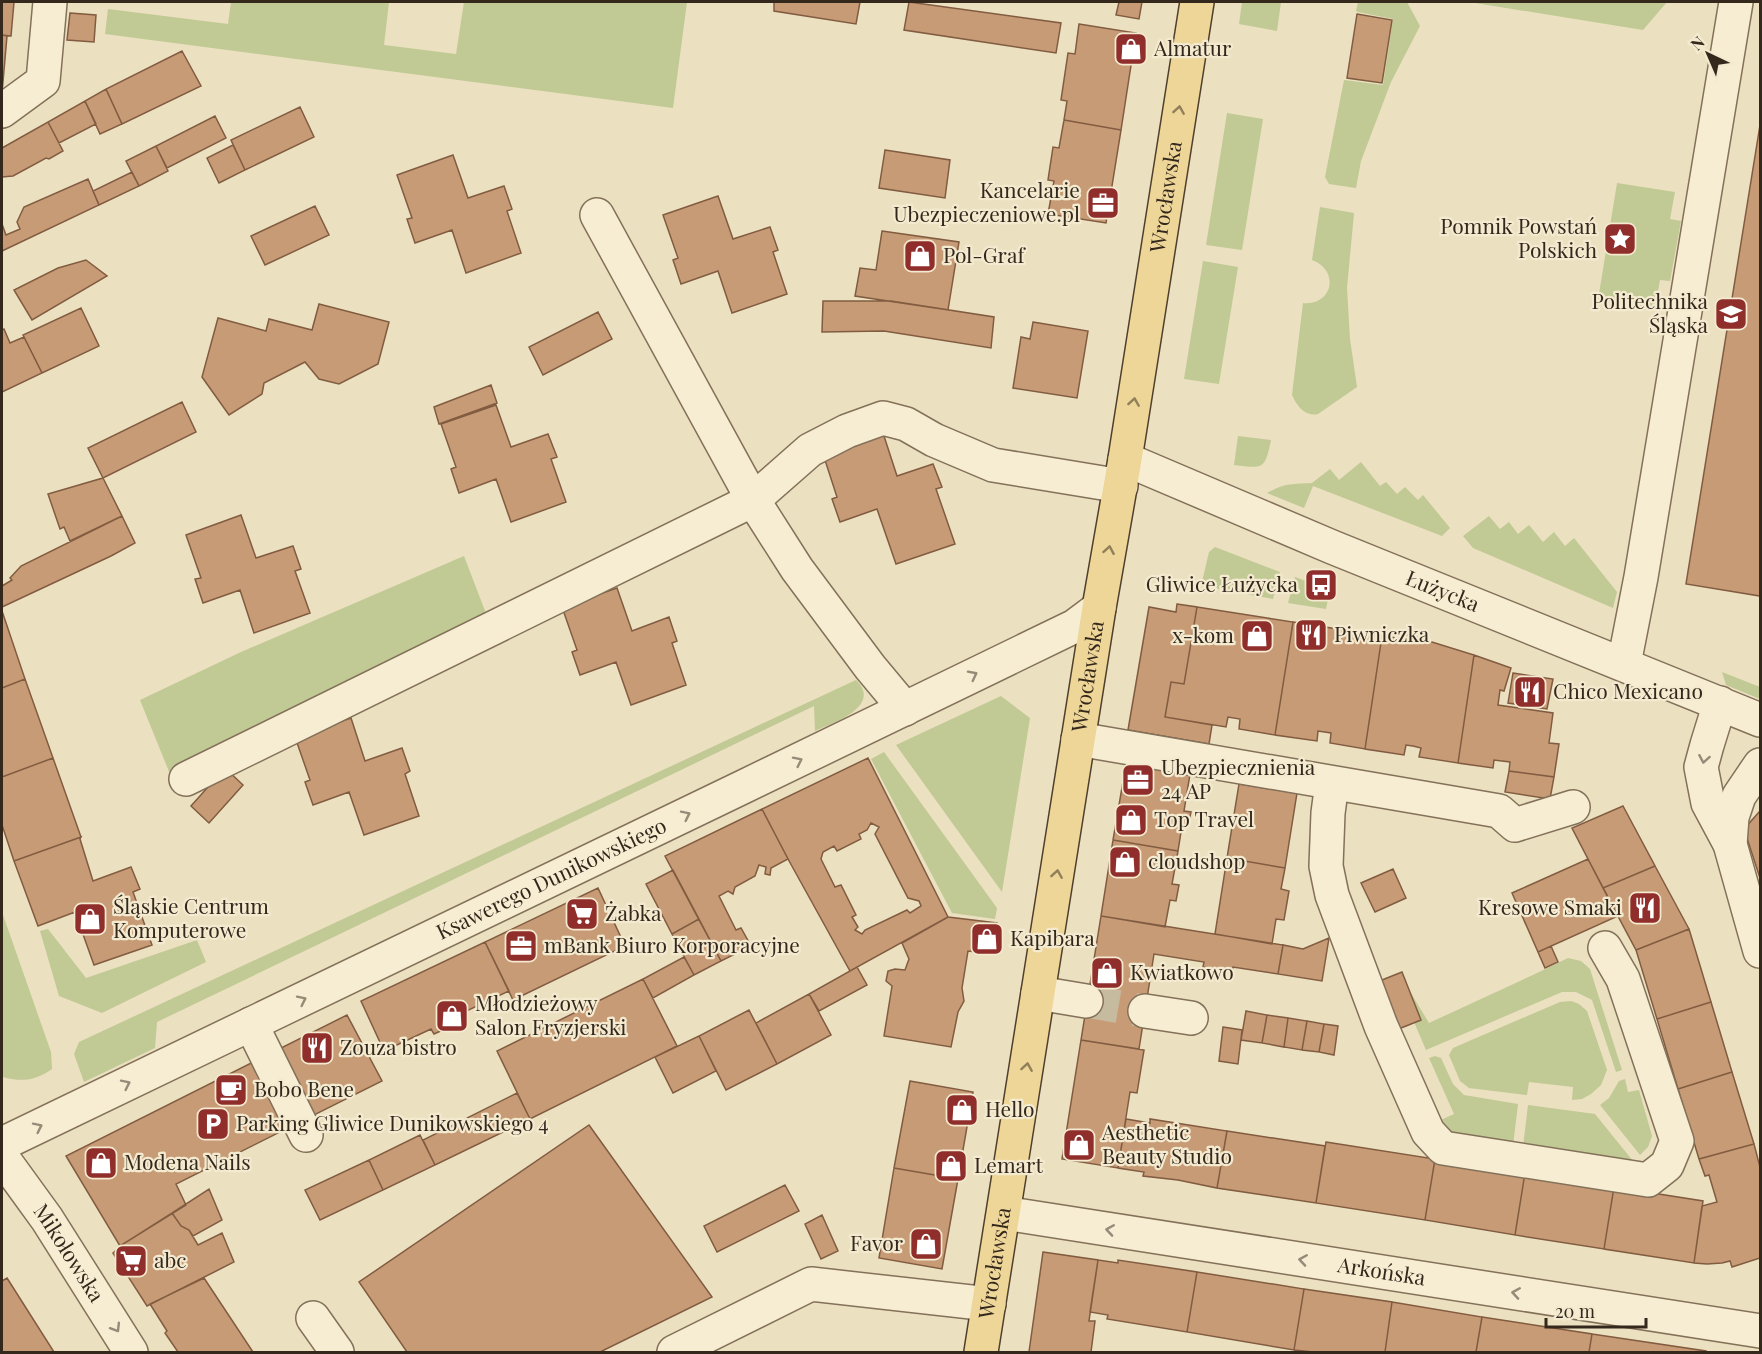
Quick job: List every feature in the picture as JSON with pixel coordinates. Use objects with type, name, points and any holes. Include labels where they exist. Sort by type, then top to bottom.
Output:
[{"type":"main road","name":"Wrocławska","points":[[981,1353],[1197,2]]},
{"type":"street","points":[[2,111],[43,81],[50,2]]},
{"type":"street","points":[[1624,664],[1641,577],[1736,2]]},
{"type":"street","points":[[597,215],[753,500],[797,569],[904,710]]},
{"type":"street","name":"Łużycka","points":[[186,779],[753,500],[810,450],[847,431],[883,418],[906,424],[934,440],[993,465],[1123,473],[1332,547],[1761,720]]},
{"type":"street","name":"Ksawerego Dunikowskiego","points":[[2,1144],[904,710],[1075,626],[1099,608]]},
{"type":"street","points":[[1720,703],[1701,767],[1708,803],[1730,844],[1761,951]]},
{"type":"street","points":[[1078,739],[1499,811],[1515,825],[1573,807]]},
{"type":"street","points":[[1730,844],[1732,818],[1739,796],[1761,765]]},
{"type":"street","points":[[1332,783],[1328,813],[1326,866],[1332,896],[1381,1026],[1428,1132],[1443,1148],[1648,1180],[1667,1165],[1677,1141],[1623,978],[1605,948]]},
{"type":"street","points":[[1038,993],[1086,1001]]},
{"type":"street","points":[[1145,1011],[1191,1018]]},
{"type":"street","points":[[251,1024],[306,1135]]},
{"type":"street","name":"Mikołowska","points":[[2,1157],[47,1219],[131,1353]]},
{"type":"street","name":"Arkońska","points":[[1004,1213],[1761,1331]]},
{"type":"street","points":[[674,1353],[811,1284],[989,1304]]},
{"type":"street","points":[[313,1318],[337,1353]]},
{"type":"green space","points":[[231,2],[389,2],[384,45],[456,54],[464,2],[687,2],[673,108],[105,34],[108,9],[228,24]]},
{"type":"green space","points":[[1242,2],[1281,2],[1277,31],[1239,24]]},
{"type":"green space","points":[[1358,2],[1407,2],[1420,26],[1391,82],[1361,161],[1356,188],[1329,184],[1325,177],[1344,80],[1383,85],[1393,19],[1358,12],[1356,11]]},
{"type":"green space","points":[[1469,2],[1667,2],[1643,30]]},
{"type":"green space","points":[[1227,113],[1263,119],[1242,250],[1206,245]]},
{"type":"green space","points":[[1617,183],[1675,192],[1670,219],[1681,221],[1670,281],[1660,280],[1655,308],[1598,300]]},
{"type":"green space","points":[[1320,207],[1354,213],[1347,288],[1350,339],[1357,387],[1318,414],[1309,414],[1302,410],[1292,395],[1303,303],[1321,299],[1329,286],[1327,271],[1312,260]]},
{"type":"green space","points":[[1203,261],[1238,267],[1219,384],[1184,379]]},
{"type":"green space","points":[[1238,436],[1271,440],[1267,457],[1262,465],[1252,467],[1234,465]]},
{"type":"green space","points":[[1361,462],[1380,486],[1386,482],[1397,494],[1405,487],[1418,500],[1423,495],[1450,528],[1442,536],[1313,486],[1304,508],[1267,493],[1284,486],[1312,483],[1330,469],[1339,480]]},
{"type":"green space","points":[[1489,516],[1500,529],[1509,522],[1518,534],[1529,525],[1543,542],[1554,532],[1565,546],[1574,538],[1617,592],[1613,608],[1473,548],[1463,536]]},
{"type":"green space","points":[[1215,547],[1280,572],[1273,599],[1201,586],[1209,552]]},
{"type":"green space","points":[[464,556],[490,624],[170,774],[140,700],[241,652]]},
{"type":"green space","points":[[1295,577],[1330,590],[1326,609],[1288,603]]},
{"type":"green space","points":[[1722,672],[1760,687],[1760,699],[1726,685]]},
{"type":"green space","points":[[856,680],[864,696],[856,709],[839,720],[815,731],[814,706],[157,1022],[155,1048],[84,1082],[74,1054],[79,1042]]},
{"type":"green space","points":[[1001,696],[1030,718],[1002,892],[896,745]]},
{"type":"green space","points":[[884,752],[997,908],[995,919],[952,913],[871,759]]},
{"type":"green space","points":[[2,912],[51,1052],[52,1069],[40,1076],[28,1079],[16,1080],[2,1077]]},
{"type":"green space","points":[[48,929],[86,978],[197,940],[206,962],[102,1013],[59,996],[40,931]]},
{"type":"green space","points":[[1568,958],[1581,961],[1590,969],[1622,1070],[1616,1072],[1592,1000],[1576,992],[1562,992],[1426,1050],[1414,1022],[1421,1020],[1409,990],[1429,1023]]},
{"type":"green space","points":[[1571,1001],[1587,1011],[1607,1070],[1601,1085],[1591,1094],[1582,1099],[1572,1100],[1573,1087],[1529,1082],[1527,1095],[1469,1088],[1460,1081],[1449,1055],[1453,1048],[1560,1002]]},
{"type":"green space","points":[[1435,1056],[1441,1058],[1453,1084],[1464,1095],[1518,1104],[1513,1146],[1442,1134],[1432,1124],[1454,1114],[1429,1058]]},
{"type":"green space","points":[[1625,1079],[1628,1092],[1639,1090],[1652,1136],[1648,1147],[1640,1155],[1600,1105],[1609,1098],[1619,1081]]},
{"type":"green space","points":[[1528,1105],[1595,1114],[1633,1161],[1523,1147]]},
{"type":"building","points":[[2,2],[14,2],[11,36],[2,35]]},
{"type":"building","points":[[774,2],[860,2],[856,24],[774,11]]},
{"type":"building","points":[[909,2],[1061,23],[1056,53],[904,30]]},
{"type":"building","points":[[1119,2],[1142,2],[1139,19],[1116,15]]},
{"type":"building","points":[[70,13],[96,15],[94,42],[67,40]]},
{"type":"building","points":[[1357,14],[1392,20],[1382,83],[1347,78]]},
{"type":"building","points":[[1079,24],[1136,33],[1121,130],[1064,120],[1067,101],[1061,100],[1068,53],[1075,54]]},
{"type":"building","points":[[2,35],[7,36],[2,93]]},
{"type":"building","points":[[182,51],[201,86],[122,124],[106,89]]},
{"type":"building","points":[[106,89],[122,124],[100,134],[85,101]]},
{"type":"building","points":[[85,101],[96,124],[59,143],[48,122]]},
{"type":"building","points":[[300,107],[314,137],[245,170],[231,140]]},
{"type":"building","points":[[215,116],[226,138],[167,168],[156,146]]},
{"type":"building","points":[[1064,120],[1121,130],[1106,223],[1048,214],[1054,181],[1048,180],[1053,147],[1059,148]]},
{"type":"building","points":[[48,122],[63,151],[13,176],[2,177],[2,148]]},
{"type":"building","points":[[1760,125],[1760,596],[1686,584]]},
{"type":"building","points":[[233,145],[245,170],[219,183],[207,158]]},
{"type":"building","points":[[156,146],[168,171],[139,186],[126,161]]},
{"type":"building","points":[[885,150],[950,160],[945,198],[879,188]]},
{"type":"building","points":[[453,155],[468,198],[504,186],[512,209],[507,211],[521,253],[466,273],[452,230],[415,243],[407,219],[412,218],[397,175]]},
{"type":"building","points":[[132,172],[139,186],[99,205],[93,191]]},
{"type":"building","points":[[88,179],[99,205],[2,251],[2,224],[6,235],[20,229],[17,222],[24,207]]},
{"type":"building","points":[[718,196],[733,239],[770,227],[778,250],[773,252],[787,294],[732,313],[718,271],[681,284],[673,260],[678,258],[663,215]]},
{"type":"building","points":[[315,206],[329,235],[265,265],[251,236]]},
{"type":"building","points":[[882,231],[959,242],[948,310],[855,296],[860,268],[876,270]]},
{"type":"building","points":[[86,260],[107,276],[32,320],[14,290],[58,268]]},
{"type":"building","points":[[823,301],[891,301],[994,317],[991,348],[884,331],[822,332]]},
{"type":"building","points":[[319,304],[389,322],[378,364],[339,384],[319,379],[305,362],[264,383],[262,394],[229,415],[202,377],[218,318],[266,331],[269,319],[312,330]]},
{"type":"building","points":[[81,308],[99,346],[42,373],[23,335]]},
{"type":"building","points":[[598,312],[612,339],[543,375],[529,347]]},
{"type":"building","points":[[1033,322],[1088,331],[1077,398],[1013,388],[1021,337],[1030,339]]},
{"type":"building","points":[[4,329],[10,343],[24,337],[42,373],[2,392],[2,330]]},
{"type":"building","points":[[491,385],[497,403],[439,424],[434,407]]},
{"type":"building","points":[[182,402],[196,432],[103,478],[88,448]]},
{"type":"building","points":[[496,405],[511,447],[548,434],[557,457],[551,459],[566,502],[511,522],[496,479],[459,493],[451,469],[456,467],[441,424]]},
{"type":"building","points":[[883,433],[897,476],[933,464],[942,487],[936,489],[955,544],[896,564],[877,509],[840,522],[832,499],[837,497],[823,454]]},
{"type":"building","points":[[103,478],[122,516],[70,541],[64,527],[60,529],[48,494]]},
{"type":"building","points":[[241,515],[256,558],[293,546],[301,569],[295,571],[310,613],[254,633],[240,590],[203,603],[195,579],[201,578],[186,535]]},
{"type":"building","points":[[122,516],[135,543],[2,607],[2,586],[12,580],[10,578],[21,566]]},
{"type":"building","points":[[617,588],[632,631],[669,617],[677,641],[672,643],[686,685],[631,705],[616,662],[580,675],[572,652],[577,650],[562,607]]},
{"type":"building","points":[[1177,604],[1197,607],[1184,684],[1171,682],[1165,717],[1212,725],[1209,744],[1128,730],[1149,607],[1176,612]]},
{"type":"building","points":[[1197,607],[1293,622],[1275,735],[1239,729],[1240,719],[1228,717],[1226,727],[1165,717],[1171,682],[1184,684]]},
{"type":"building","points":[[2,611],[25,679],[2,688]]},
{"type":"building","points":[[1293,622],[1382,636],[1365,749],[1330,743],[1331,733],[1318,731],[1317,741],[1275,735]]},
{"type":"building","points":[[1406,634],[1474,655],[1458,763],[1419,757],[1421,748],[1413,746],[1406,745],[1404,755],[1365,749],[1382,636],[1405,639]]},
{"type":"building","points":[[1474,655],[1511,668],[1504,691],[1500,690],[1498,705],[1553,713],[1549,743],[1559,744],[1554,777],[1509,771],[1510,762],[1494,760],[1493,768],[1458,763]]},
{"type":"building","points":[[1513,673],[1553,679],[1547,709],[1508,703]]},
{"type":"building","points":[[25,679],[53,758],[2,777],[2,688]]},
{"type":"building","points":[[351,718],[365,761],[402,748],[410,771],[405,774],[419,816],[364,835],[349,792],[313,805],[305,782],[310,780],[295,737]]},
{"type":"building","points":[[53,758],[81,837],[14,861],[2,825],[2,777]]},
{"type":"building","points":[[868,758],[948,917],[850,971],[762,809]],"holes":[[[871,823],[879,827],[875,834],[908,898],[919,901],[921,906],[910,913],[907,910],[865,930],[862,934],[855,930],[858,927],[852,917],[856,915],[841,885],[835,887],[821,859],[823,852],[834,846],[837,851],[861,839],[859,834],[867,830]]]},
{"type":"building","points":[[1126,764],[1190,774],[1184,811],[1191,812],[1188,826],[1182,826],[1178,851],[1113,840]]},
{"type":"building","points":[[225,768],[243,785],[209,823],[191,806]]},
{"type":"building","points":[[1509,771],[1554,777],[1550,799],[1505,792]]},
{"type":"building","points":[[1239,784],[1297,793],[1285,868],[1227,858]]},
{"type":"building","points":[[1623,806],[1655,866],[1603,888],[1572,828]]},
{"type":"building","points":[[762,809],[788,859],[771,868],[770,875],[765,874],[766,867],[759,865],[755,876],[735,887],[733,894],[728,891],[719,896],[736,930],[741,928],[751,946],[721,961],[665,856]]},
{"type":"building","points":[[1760,811],[1760,878],[1744,829]]},
{"type":"building","points":[[81,837],[93,881],[131,867],[140,889],[133,892],[152,945],[94,965],[75,912],[38,926],[14,861]]},
{"type":"building","points":[[1113,840],[1178,851],[1172,884],[1179,885],[1176,901],[1170,900],[1165,927],[1101,916]]},
{"type":"building","points":[[1227,858],[1285,868],[1281,889],[1289,891],[1284,920],[1276,919],[1272,944],[1215,934]]},
{"type":"building","points":[[1588,859],[1618,916],[1538,952],[1512,893]]},
{"type":"building","points":[[1655,866],[1689,929],[1636,950],[1603,888]]},
{"type":"building","points":[[1393,869],[1406,898],[1375,912],[1361,883]]},
{"type":"building","points":[[673,870],[699,919],[672,934],[646,884]]},
{"type":"building","points":[[598,888],[625,946],[513,1000],[485,942]]},
{"type":"building","points":[[1101,916],[1283,945],[1278,974],[1233,967],[1232,972],[1203,967],[1204,962],[1154,954],[1139,1049],[1081,1040]]},
{"type":"building","points":[[948,917],[997,923],[993,954],[968,951],[962,988],[964,1001],[958,1012],[951,1047],[884,1036],[892,986],[886,981],[888,971],[905,970],[909,959],[902,943]]},
{"type":"building","points":[[699,919],[721,961],[694,975],[672,934]]},
{"type":"building","points":[[1689,929],[1711,1002],[1657,1019],[1636,950]]},
{"type":"building","points":[[1329,938],[1322,981],[1278,974],[1283,945],[1303,949]]},
{"type":"building","points":[[485,942],[509,991],[462,1013],[465,1020],[434,1034],[431,1029],[384,1051],[361,1001]]},
{"type":"building","points":[[1551,946],[1558,962],[1545,968],[1538,952]]},
{"type":"building","points":[[684,957],[694,975],[653,998],[643,979]]},
{"type":"building","points":[[857,967],[867,985],[819,1011],[809,994]]},
{"type":"building","points":[[1402,972],[1421,1020],[1396,1030],[1377,982]]},
{"type":"building","points":[[643,979],[677,1046],[530,1119],[497,1051]]},
{"type":"building","points":[[809,994],[831,1035],[777,1064],[756,1023]]},
{"type":"building","points":[[1711,1002],[1732,1072],[1678,1089],[1657,1019]]},
{"type":"building","points":[[749,1010],[777,1064],[726,1090],[699,1036]]},
{"type":"building","points":[[1246,1011],[1267,1015],[1262,1043],[1241,1040]]},
{"type":"building","name":"Parking Gliwice Dunikowskiego 4","points":[[347,1015],[382,1081],[176,1184],[186,1205],[120,1246],[66,1156]]},
{"type":"building","points":[[1267,1015],[1288,1018],[1284,1047],[1262,1043]]},
{"type":"building","points":[[1288,1018],[1307,1021],[1302,1050],[1284,1047]]},
{"type":"building","points":[[1307,1021],[1324,1024],[1319,1052],[1302,1050]]},
{"type":"building","points":[[1324,1024],[1338,1026],[1334,1055],[1319,1052]]},
{"type":"building","points":[[1223,1027],[1242,1030],[1238,1064],[1219,1061]]},
{"type":"building","points":[[699,1036],[716,1071],[673,1093],[655,1057]]},
{"type":"building","points":[[1081,1040],[1144,1050],[1137,1093],[1130,1092],[1118,1168],[1062,1159]]},
{"type":"building","points":[[1732,1072],[1754,1144],[1699,1159],[1678,1089]]},
{"type":"building","points":[[910,1081],[973,1092],[958,1179],[894,1168]]},
{"type":"building","points":[[517,1093],[530,1119],[435,1165],[423,1140]]},
{"type":"building","points":[[1126,1119],[1150,1123],[1150,1119],[1227,1131],[1217,1188],[1143,1176],[1144,1172],[1118,1168]]},
{"type":"building","points":[[589,1125],[712,1297],[603,1352],[407,1352],[359,1282]]},
{"type":"building","points":[[1227,1131],[1325,1146],[1316,1203],[1217,1188]]},
{"type":"building","points":[[420,1135],[435,1165],[383,1190],[369,1160]]},
{"type":"building","points":[[1326,1142],[1435,1159],[1425,1220],[1316,1203]]},
{"type":"building","points":[[1754,1144],[1760,1167],[1760,1258],[1732,1267],[1730,1261],[1694,1263],[1702,1206],[1717,1202],[1709,1175],[1705,1176],[1699,1159]]},
{"type":"building","points":[[1435,1159],[1525,1173],[1515,1235],[1425,1220]]},
{"type":"building","points":[[369,1160],[383,1190],[320,1220],[305,1190]]},
{"type":"building","points":[[894,1168],[958,1179],[942,1269],[879,1258]]},
{"type":"building","points":[[1525,1173],[1614,1187],[1604,1249],[1515,1235]]},
{"type":"building","points":[[785,1185],[799,1211],[717,1252],[704,1226]]},
{"type":"building","points":[[1614,1187],[1703,1201],[1694,1263],[1604,1249]]},
{"type":"building","points":[[209,1189],[222,1220],[193,1236],[189,1230],[181,1226],[172,1213]]},
{"type":"building","points":[[172,1213],[181,1226],[189,1230],[198,1245],[222,1233],[234,1262],[147,1306],[113,1253],[120,1246]]},
{"type":"building","points":[[822,1215],[838,1251],[821,1259],[805,1224]]},
{"type":"building","points":[[1043,1252],[1098,1260],[1089,1321],[1095,1321],[1091,1352],[1029,1352]]},
{"type":"building","points":[[1098,1260],[1118,1263],[1118,1260],[1197,1272],[1187,1332],[1107,1319],[1108,1315],[1090,1312]]},
{"type":"building","points":[[1197,1272],[1304,1289],[1294,1350],[1187,1332]]},
{"type":"building","points":[[7,1278],[54,1352],[2,1352],[2,1281]]},
{"type":"building","points":[[204,1278],[253,1352],[178,1352],[165,1333],[167,1331],[150,1304]]},
{"type":"building","points":[[1304,1289],[1392,1302],[1385,1352],[1294,1350]]},
{"type":"building","points":[[1392,1302],[1482,1317],[1476,1352],[1385,1352]]},
{"type":"building","points":[[1482,1317],[1592,1334],[1589,1352],[1476,1352]]},
{"type":"building","points":[[1592,1334],[1706,1351],[1706,1352],[1589,1352]]},
{"type":"tunnel","points":[[1086,1001],[1145,1011]]},
{"type":"place","name":"Almatur","points":[[1131,49]]},
{"type":"place","name":"Kancelarie Ubezpieczeniowe.pl","points":[[1103,203]]},
{"type":"place","name":"Pomnik Powstań Polskich","points":[[1620,239]]},
{"type":"place","name":"Pol-Graf","points":[[920,256]]},
{"type":"place","name":"Politechnika Śląska","points":[[1731,314]]},
{"type":"place","name":"Gliwice Łużycka","points":[[1321,585]]},
{"type":"place","name":"Piwniczka","points":[[1311,635]]},
{"type":"place","name":"x-kom","points":[[1257,636]]},
{"type":"place","name":"Chico Mexicano","points":[[1530,692]]},
{"type":"place","name":"Ubezpiecznienia 24 AP","points":[[1138,780]]},
{"type":"place","name":"Top Travel","points":[[1131,820]]},
{"type":"place","name":"cloudshop","points":[[1125,862]]},
{"type":"place","name":"Kresowe Smaki","points":[[1645,908]]},
{"type":"place","name":"Żabka","points":[[582,914]]},
{"type":"place","name":"Śląskie Centrum Komputerowe","points":[[90,919]]},
{"type":"place","name":"Kapibara","points":[[987,939]]},
{"type":"place","name":"mBank Biuro Korporacyjne","points":[[521,946]]},
{"type":"place","name":"Kwiatkowo","points":[[1107,973]]},
{"type":"place","name":"Młodzieżowy Salon Fryzjerski","points":[[452,1016]]},
{"type":"place","name":"Zouza bistro","points":[[317,1048]]},
{"type":"place","name":"Bobo Bene","points":[[231,1090]]},
{"type":"place","name":"Hello","points":[[962,1110]]},
{"type":"place","name":"Parking Gliwice Dunikowskiego 4","points":[[213,1124]]},
{"type":"place","name":"Aesthetic Beauty Studio","points":[[1079,1145]]},
{"type":"place","name":"Modena Nails","points":[[101,1163]]},
{"type":"place","name":"Lemart","points":[[951,1166]]},
{"type":"place","name":"Favor","points":[[926,1244]]},
{"type":"place","name":"abc","points":[[131,1261]]}]
